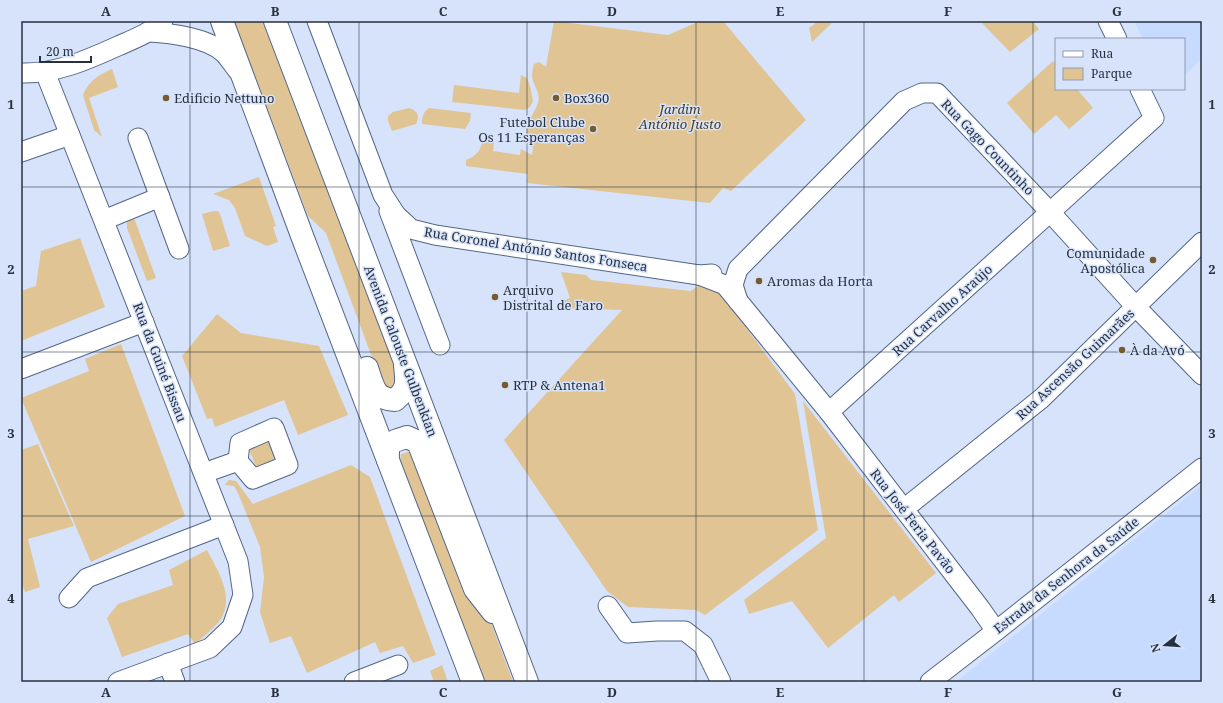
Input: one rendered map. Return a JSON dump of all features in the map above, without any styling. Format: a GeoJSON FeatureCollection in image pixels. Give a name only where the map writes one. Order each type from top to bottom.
{"type":"FeatureCollection","features":[{"type":"Feature","properties":{"kind":"main road"},"geometry":{"type":"LineString","coordinates":[[222,21],[304,241],[473,682]]}},
{"type":"Feature","properties":{"kind":"main road","name":"Avenida Calouste Gulbenkian"},"geometry":{"type":"LineString","coordinates":[[275,21],[527,682]]}},
{"type":"Feature","properties":{"kind":"main road"},"geometry":{"type":"LineString","coordinates":[[304,241],[326,259],[376,392],[386,400],[395,400],[402,394],[407,385],[405,362]]}},
{"type":"Feature","properties":{"kind":"main road"},"geometry":{"type":"LineString","coordinates":[[388,460],[388,448],[392,442],[407,437],[418,442],[475,589],[508,633]]}},
{"type":"Feature","properties":{"kind":"street","name":"Rua Coronel António Santos Fonseca"},"geometry":{"type":"LineString","coordinates":[[318,21],[383,195],[396,215],[411,229],[435,235],[699,274]]}},
{"type":"Feature","properties":{"kind":"street"},"geometry":{"type":"LineString","coordinates":[[1108,21],[1116,38]]}},
{"type":"Feature","properties":{"kind":"street"},"geometry":{"type":"LineString","coordinates":[[21,73],[45,72],[76,64],[156,27],[172,34],[208,44],[224,53],[244,78]]}},
{"type":"Feature","properties":{"kind":"street","name":"Rua da Guiné Bissau"},"geometry":{"type":"LineString","coordinates":[[45,72],[238,561],[243,595],[232,627],[210,648],[168,664]]}},
{"type":"Feature","properties":{"kind":"street","name":"Rua Carvalho Araújo"},"geometry":{"type":"LineString","coordinates":[[829,412],[1154,118],[1140,90]]}},
{"type":"Feature","properties":{"kind":"street","name":"Rua Gago Countinho"},"geometry":{"type":"LineString","coordinates":[[738,269],[904,101],[922,92],[937,93],[1050,212],[1136,307],[1202,374]]}},
{"type":"Feature","properties":{"kind":"street"},"geometry":{"type":"LineString","coordinates":[[21,152],[70,135]]}},
{"type":"Feature","properties":{"kind":"street"},"geometry":{"type":"LineString","coordinates":[[138,138],[179,249]]}},
{"type":"Feature","properties":{"kind":"street"},"geometry":{"type":"LineString","coordinates":[[383,195],[440,346]]}},
{"type":"Feature","properties":{"kind":"street"},"geometry":{"type":"LineString","coordinates":[[104,220],[160,198]]}},
{"type":"Feature","properties":{"kind":"street"},"geometry":{"type":"LineString","coordinates":[[409,263],[412,246],[419,236],[435,235]]}},
{"type":"Feature","properties":{"kind":"street","name":"Rua Ascensão Guimarães"},"geometry":{"type":"LineString","coordinates":[[904,509],[1042,398],[1202,242]]}},
{"type":"Feature","properties":{"kind":"street"},"geometry":{"type":"LineString","coordinates":[[699,274],[726,273],[738,269]]}},
{"type":"Feature","properties":{"kind":"street"},"geometry":{"type":"LineString","coordinates":[[738,269],[733,285],[741,305]]}},
{"type":"Feature","properties":{"kind":"street"},"geometry":{"type":"LineString","coordinates":[[699,274],[725,285],[829,412]]}},
{"type":"Feature","properties":{"kind":"street"},"geometry":{"type":"LineString","coordinates":[[21,369],[144,322]]}},
{"type":"Feature","properties":{"kind":"street","name":"Rua José Feria Pavão"},"geometry":{"type":"LineString","coordinates":[[829,412],[996,631]]}},
{"type":"Feature","properties":{"kind":"street"},"geometry":{"type":"LineString","coordinates":[[204,473],[238,462]]}},
{"type":"Feature","properties":{"kind":"street","name":"Estrada da Senhora da Saúde"},"geometry":{"type":"LineString","coordinates":[[930,682],[1202,468]]}},
{"type":"Feature","properties":{"kind":"street"},"geometry":{"type":"LineString","coordinates":[[69,598],[87,578],[224,525]]}},
{"type":"Feature","properties":{"kind":"street"},"geometry":{"type":"LineString","coordinates":[[608,606],[627,633],[685,631],[704,645],[721,682]]}},
{"type":"Feature","properties":{"kind":"street"},"geometry":{"type":"LineString","coordinates":[[118,682],[168,664],[175,682]]}},
{"type":"Feature","properties":{"kind":"street"},"geometry":{"type":"LineString","coordinates":[[354,682],[398,665]]}},
{"type":"Feature","properties":{"kind":"shaded area"},"geometry":{"type":"Polygon","coordinates":[[[1134,21],[1202,21],[1202,58],[1185,75],[1185,38],[1142,38],[1134,21]]]}},
{"type":"Feature","properties":{"kind":"shaded area"},"geometry":{"type":"Polygon","coordinates":[[[1202,485],[1202,682],[956,682],[1202,485]]]}},
{"type":"Feature","properties":{"kind":"green space"},"geometry":{"type":"Polygon","coordinates":[[[234,21],[263,21],[397,372],[398,378],[393,388],[385,387],[380,379],[326,233],[308,216],[234,21]]]}},
{"type":"Feature","properties":{"kind":"green space","name":"Jardim António Justo"},"geometry":{"type":"Polygon","coordinates":[[[554,21],[668,35],[700,21],[723,21],[806,120],[731,191],[723,188],[710,203],[527,183],[528,174],[466,166],[466,160],[473,157],[477,153],[482,141],[494,142],[493,151],[520,155],[521,149],[532,155],[533,148],[530,145],[526,132],[539,99],[532,72],[534,64],[539,62],[546,67],[554,21]]]}},
{"type":"Feature","properties":{"kind":"green space"},"geometry":{"type":"Polygon","coordinates":[[[818,21],[834,21],[812,42],[809,28],[818,21]]]}},
{"type":"Feature","properties":{"kind":"green space"},"geometry":{"type":"Polygon","coordinates":[[[980,21],[1032,21],[1039,29],[1010,52],[980,21]]]}},
{"type":"Feature","properties":{"kind":"green space"},"geometry":{"type":"Polygon","coordinates":[[[1053,61],[1055,64],[1055,90],[1078,90],[1093,108],[1069,129],[1056,115],[1034,134],[1007,103],[1053,61]]]}},
{"type":"Feature","properties":{"kind":"green space"},"geometry":{"type":"Polygon","coordinates":[[[112,69],[118,87],[89,98],[102,137],[94,130],[83,95],[94,79],[112,69]]]}},
{"type":"Feature","properties":{"kind":"green space"},"geometry":{"type":"Polygon","coordinates":[[[521,75],[527,78],[533,101],[530,107],[525,110],[452,102],[454,85],[519,93],[521,75]]]}},
{"type":"Feature","properties":{"kind":"green space"},"geometry":{"type":"Polygon","coordinates":[[[409,108],[416,112],[418,116],[416,124],[392,131],[388,121],[388,116],[393,112],[409,108]]]}},
{"type":"Feature","properties":{"kind":"green space"},"geometry":{"type":"Polygon","coordinates":[[[429,108],[471,113],[470,121],[465,129],[422,124],[423,115],[429,108]]]}},
{"type":"Feature","properties":{"kind":"green space"},"geometry":{"type":"Polygon","coordinates":[[[259,177],[276,226],[273,227],[278,242],[267,246],[245,236],[235,208],[229,200],[213,194],[259,177]]]}},
{"type":"Feature","properties":{"kind":"green space"},"geometry":{"type":"Polygon","coordinates":[[[218,211],[220,214],[230,246],[213,251],[202,214],[218,211]]]}},
{"type":"Feature","properties":{"kind":"green space"},"geometry":{"type":"Polygon","coordinates":[[[133,215],[156,278],[147,281],[127,228],[127,222],[133,215]]]}},
{"type":"Feature","properties":{"kind":"green space"},"geometry":{"type":"Polygon","coordinates":[[[80,238],[105,307],[21,341],[21,291],[36,286],[41,251],[80,238]]]}},
{"type":"Feature","properties":{"kind":"green space"},"geometry":{"type":"Polygon","coordinates":[[[561,272],[586,275],[591,280],[691,291],[702,283],[719,291],[795,394],[818,530],[705,615],[696,610],[628,607],[607,591],[504,440],[622,310],[560,308],[558,303],[570,298],[561,272]]]}},
{"type":"Feature","properties":{"kind":"green space"},"geometry":{"type":"Polygon","coordinates":[[[217,314],[241,333],[319,346],[348,415],[298,435],[284,400],[215,427],[212,418],[207,419],[182,356],[217,314]]]}},
{"type":"Feature","properties":{"kind":"green space"},"geometry":{"type":"Polygon","coordinates":[[[121,344],[185,516],[91,562],[21,398],[89,371],[85,359],[121,344]]]}},
{"type":"Feature","properties":{"kind":"green space"},"geometry":{"type":"Polygon","coordinates":[[[803,401],[936,573],[899,602],[894,595],[828,648],[792,601],[749,614],[744,600],[826,538],[803,401]]]}},
{"type":"Feature","properties":{"kind":"green space"},"geometry":{"type":"Polygon","coordinates":[[[270,439],[279,461],[257,469],[248,447],[270,439]]]}},
{"type":"Feature","properties":{"kind":"green space"},"geometry":{"type":"Polygon","coordinates":[[[38,444],[74,526],[28,539],[40,587],[25,592],[21,581],[21,450],[38,444]]]}},
{"type":"Feature","properties":{"kind":"green space"},"geometry":{"type":"Polygon","coordinates":[[[414,452],[473,603],[491,623],[513,682],[484,682],[400,462],[401,454],[414,452]]]}},
{"type":"Feature","properties":{"kind":"green space"},"geometry":{"type":"Polygon","coordinates":[[[351,465],[370,477],[436,655],[413,663],[403,646],[380,653],[375,642],[307,673],[291,636],[270,643],[260,612],[264,577],[260,547],[238,493],[234,486],[225,485],[229,480],[236,481],[253,504],[351,465]]]}},
{"type":"Feature","properties":{"kind":"green space"},"geometry":{"type":"Polygon","coordinates":[[[207,550],[223,582],[225,591],[225,609],[217,624],[195,644],[188,634],[122,657],[107,618],[118,604],[173,585],[169,570],[207,550]]]}},
{"type":"Feature","properties":{"kind":"green space"},"geometry":{"type":"Polygon","coordinates":[[[442,665],[448,682],[434,682],[430,671],[442,665]]]}},
{"type":"Feature","properties":{"kind":"place","name":"Edificio Nettuno"},"geometry":{"type":"Point","coordinates":[166,98]}},
{"type":"Feature","properties":{"kind":"place","name":"Box360"},"geometry":{"type":"Point","coordinates":[556,98]}},
{"type":"Feature","properties":{"kind":"place","name":"Futebol Clube Os 11 Esperanças"},"geometry":{"type":"Point","coordinates":[593,129]}},
{"type":"Feature","properties":{"kind":"place","name":"Comunidade Apostólica"},"geometry":{"type":"Point","coordinates":[1153,260]}},
{"type":"Feature","properties":{"kind":"place","name":"Aromas da Horta"},"geometry":{"type":"Point","coordinates":[759,281]}},
{"type":"Feature","properties":{"kind":"place","name":"Arquivo Distrital de Faro"},"geometry":{"type":"Point","coordinates":[495,297]}},
{"type":"Feature","properties":{"kind":"place","name":"À da Avó"},"geometry":{"type":"Point","coordinates":[1122,350]}},
{"type":"Feature","properties":{"kind":"place","name":"RTP & Antena1"},"geometry":{"type":"Point","coordinates":[505,385]}}]}
